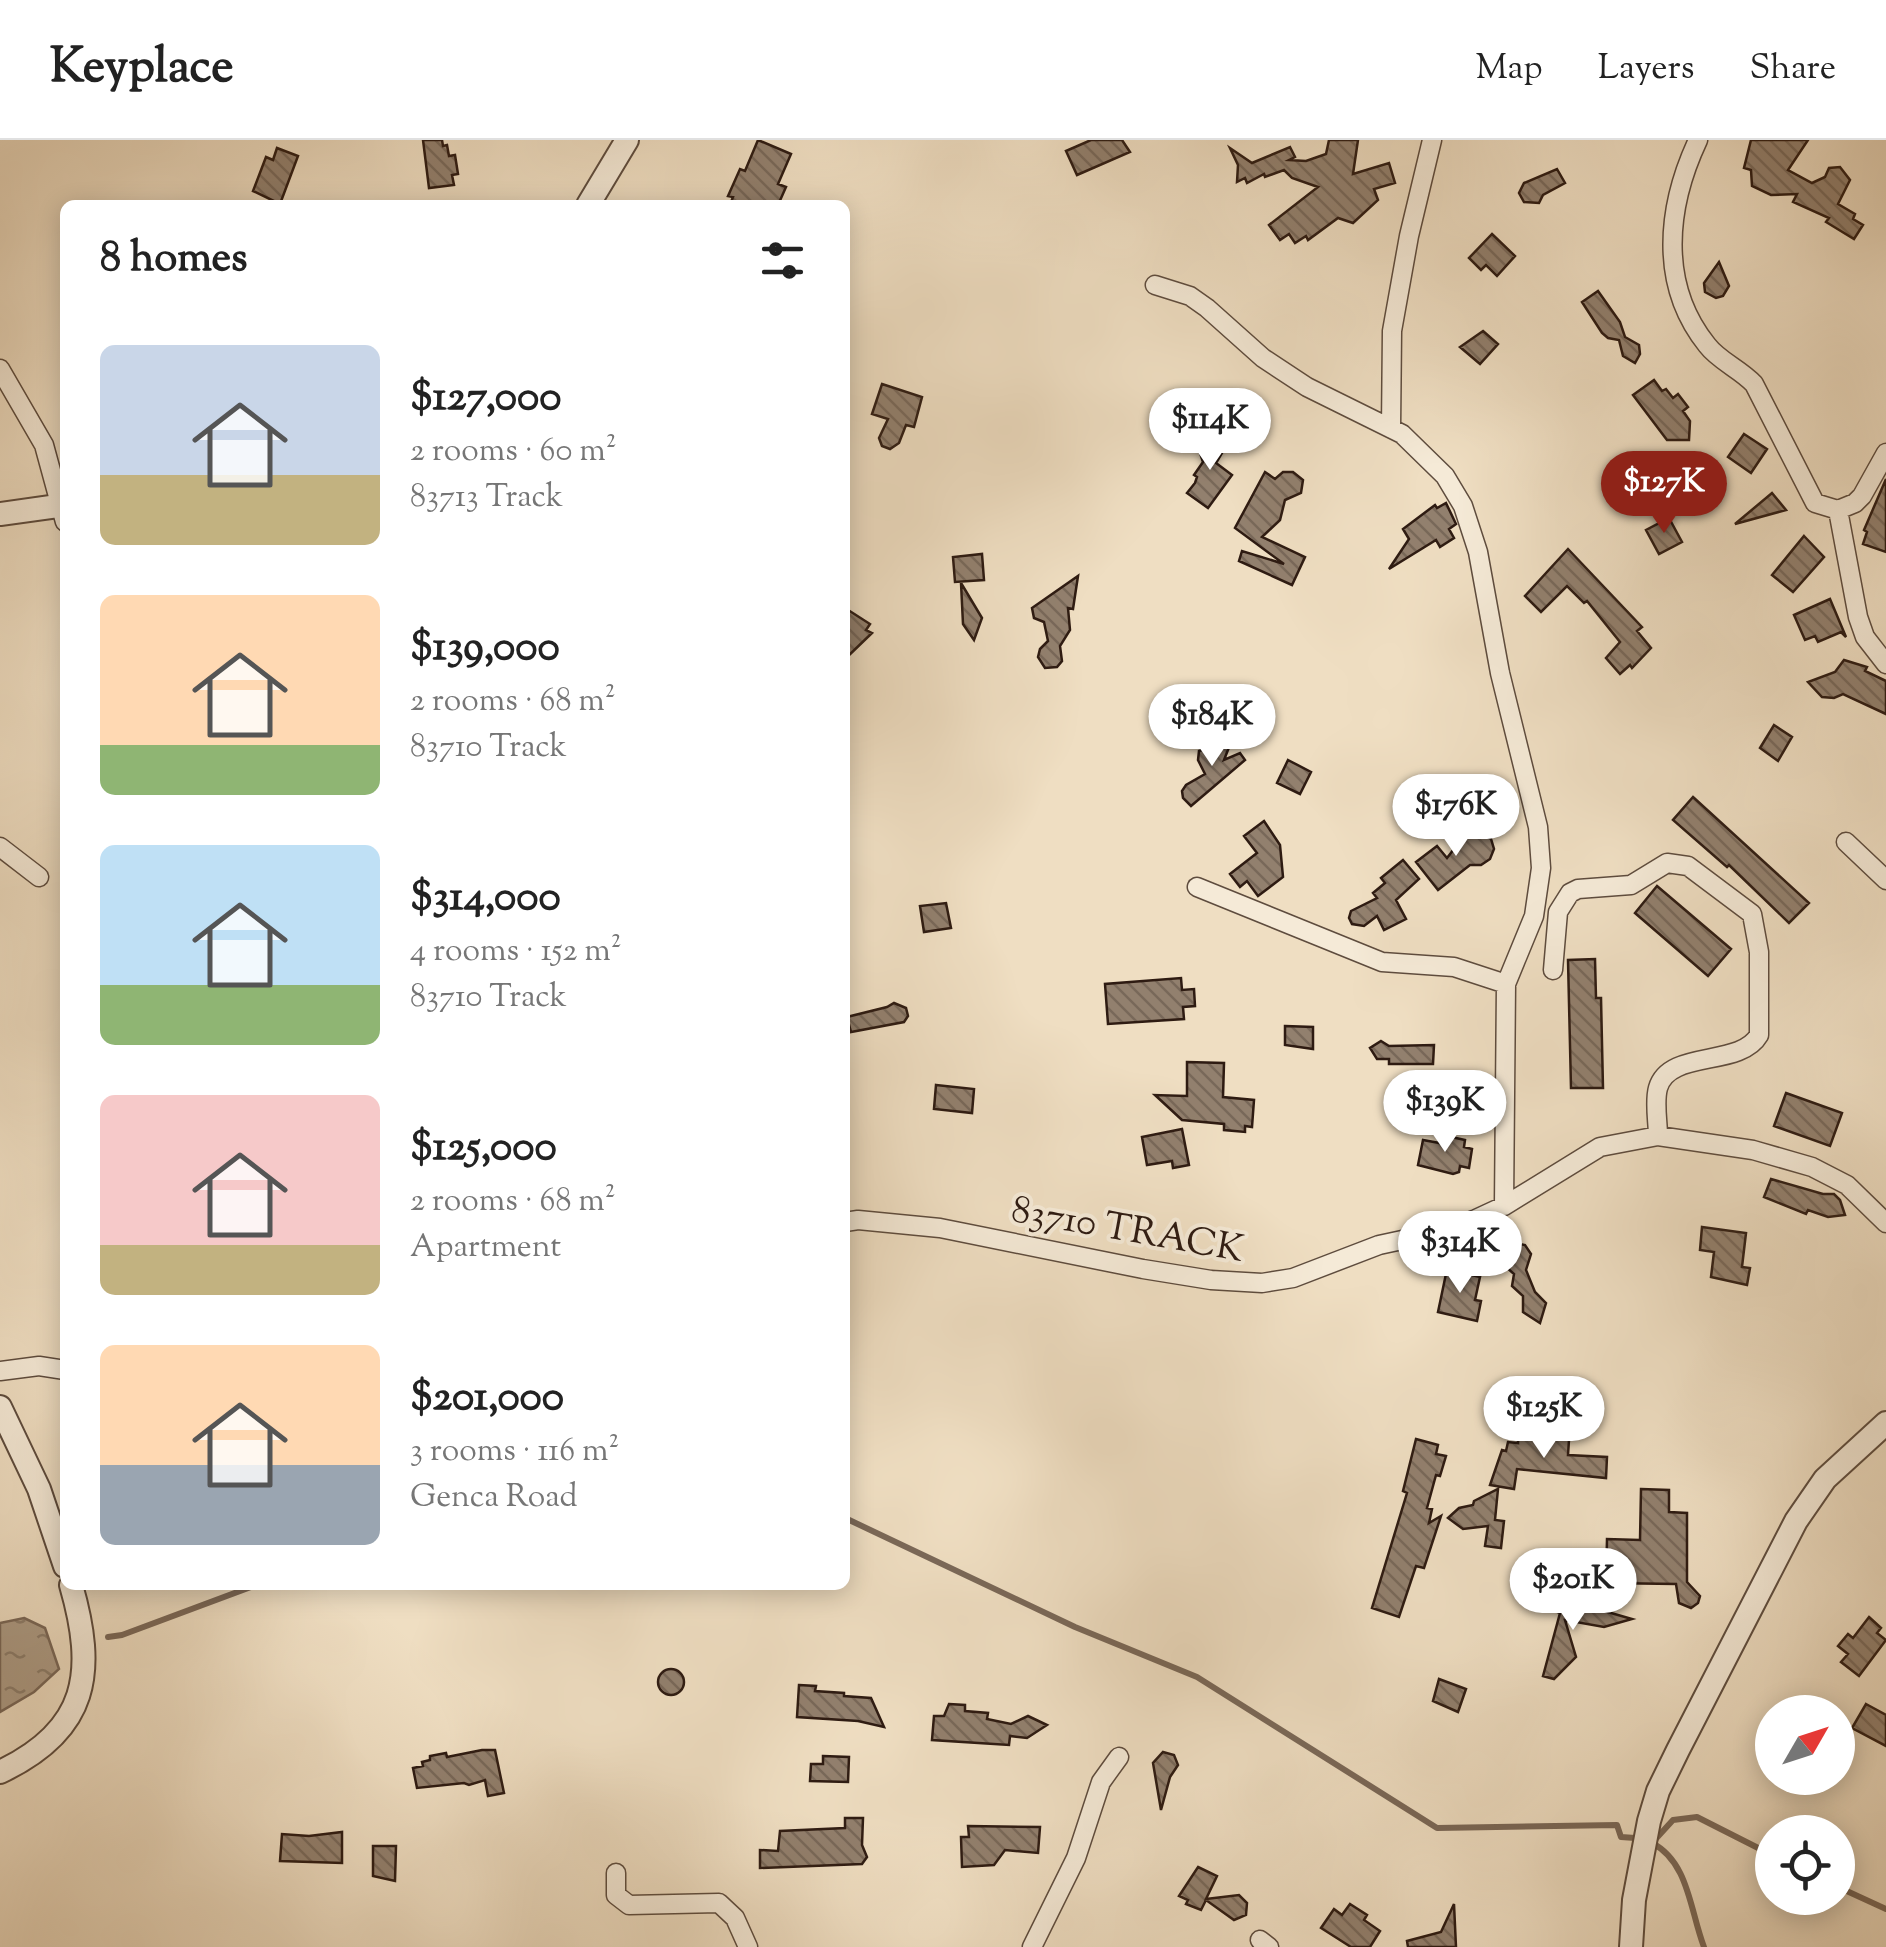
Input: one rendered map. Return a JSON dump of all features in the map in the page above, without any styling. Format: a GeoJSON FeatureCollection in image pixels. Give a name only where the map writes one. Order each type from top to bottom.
{"type":"FeatureCollection","features":[{"type":"Feature","properties":{"kind":"street"},"geometry":{"type":"LineString","coordinates":[[591,200],[627,140]]}},
{"type":"Feature","properties":{"kind":"street"},"geometry":{"type":"LineString","coordinates":[[1391,428],[1392,331],[1408,236],[1432,140]]}},
{"type":"Feature","properties":{"kind":"street"},"geometry":{"type":"LineString","coordinates":[[1698,140],[1682,174],[1672,217],[1680,294],[1695,328],[1709,349],[1743,372],[1767,404],[1814,503],[1838,510],[1846,508],[1862,496],[1886,453]]}},
{"type":"Feature","properties":{"kind":"street"},"geometry":{"type":"LineString","coordinates":[[1155,285],[1190,296],[1278,368],[1307,387],[1391,428],[1421,449],[1445,476],[1463,506],[1478,552],[1500,674],[1538,827],[1541,868],[1534,916],[1506,984],[1504,1206]]}},
{"type":"Feature","properties":{"kind":"street"},"geometry":{"type":"LineString","coordinates":[[0,369],[44,445],[60,501]]}},
{"type":"Feature","properties":{"kind":"street"},"geometry":{"type":"LineString","coordinates":[[1838,510],[1858,617],[1865,638],[1886,664]]}},
{"type":"Feature","properties":{"kind":"street"},"geometry":{"type":"LineString","coordinates":[[0,514],[60,511]]}},
{"type":"Feature","properties":{"kind":"street"},"geometry":{"type":"LineString","coordinates":[[1846,842],[1886,880]]}},
{"type":"Feature","properties":{"kind":"street"},"geometry":{"type":"LineString","coordinates":[[0,847],[40,877]]}},
{"type":"Feature","properties":{"kind":"street"},"geometry":{"type":"LineString","coordinates":[[1553,970],[1558,912],[1570,893],[1631,885],[1666,863],[1688,866],[1752,914],[1759,952],[1760,1035],[1742,1052],[1679,1066],[1662,1081],[1658,1088],[1658,1136]]}},
{"type":"Feature","properties":{"kind":"street"},"geometry":{"type":"LineString","coordinates":[[1197,886],[1382,962],[1454,967],[1506,984]]}},
{"type":"Feature","properties":{"kind":"street","name":"83710 TRACK"},"geometry":{"type":"LineString","coordinates":[[850,1222],[940,1228],[1210,1280],[1262,1283],[1293,1278],[1379,1245],[1444,1231],[1504,1206],[1600,1147],[1658,1136],[1753,1150],[1812,1167],[1848,1185],[1886,1223]]}},
{"type":"Feature","properties":{"kind":"street"},"geometry":{"type":"LineString","coordinates":[[0,1371],[39,1366],[60,1369]]}},
{"type":"Feature","properties":{"kind":"street"},"geometry":{"type":"LineString","coordinates":[[0,1407],[39,1489],[60,1551]]}},
{"type":"Feature","properties":{"kind":"street"},"geometry":{"type":"LineString","coordinates":[[1632,1947],[1634,1900],[1658,1791],[1796,1520],[1824,1479],[1886,1424]]}},
{"type":"Feature","properties":{"kind":"street"},"geometry":{"type":"LineString","coordinates":[[0,1772],[48,1743],[80,1693],[86,1665],[84,1634],[72,1590]]}},
{"type":"Feature","properties":{"kind":"street"},"geometry":{"type":"LineString","coordinates":[[1032,1947],[1076,1858],[1100,1782],[1119,1756]]}},
{"type":"Feature","properties":{"kind":"street"},"geometry":{"type":"LineString","coordinates":[[616,1873],[616,1895],[629,1906],[718,1903],[735,1918],[748,1947]]}},
{"type":"Feature","properties":{"kind":"water"},"geometry":{"type":"Polygon","coordinates":[[[24,1618],[45,1628],[59,1669],[34,1692],[0,1712],[0,1623],[24,1618]]]}},
{"type":"Feature","properties":{"kind":"building"},"geometry":{"type":"Polygon","coordinates":[[[423,140],[442,140],[449,156],[455,155],[458,174],[452,175],[454,185],[429,188],[423,140]]]}},
{"type":"Feature","properties":{"kind":"building"},"geometry":{"type":"Polygon","coordinates":[[[758,140],[791,154],[778,184],[786,187],[780,200],[732,200],[728,196],[740,169],[745,171],[758,140]]]}},
{"type":"Feature","properties":{"kind":"building"},"geometry":{"type":"Polygon","coordinates":[[[1091,140],[1122,140],[1130,152],[1077,175],[1066,151],[1091,140]]]}},
{"type":"Feature","properties":{"kind":"building"},"geometry":{"type":"Polygon","coordinates":[[[1329,140],[1358,140],[1353,174],[1389,163],[1395,183],[1374,189],[1378,200],[1353,223],[1338,218],[1308,240],[1306,236],[1295,243],[1289,234],[1280,240],[1269,225],[1318,187],[1292,178],[1284,170],[1247,183],[1245,178],[1237,182],[1238,165],[1230,148],[1252,163],[1290,147],[1295,157],[1289,160],[1306,161],[1326,154],[1329,140]]]}},
{"type":"Feature","properties":{"kind":"building"},"geometry":{"type":"Polygon","coordinates":[[[1751,140],[1808,140],[1788,170],[1812,183],[1825,177],[1829,168],[1840,167],[1850,180],[1838,204],[1855,214],[1853,219],[1863,225],[1854,239],[1826,222],[1829,218],[1793,202],[1797,194],[1771,195],[1752,186],[1751,170],[1744,168],[1751,140]]]}},
{"type":"Feature","properties":{"kind":"building"},"geometry":{"type":"Polygon","coordinates":[[[277,148],[298,156],[282,200],[253,191],[266,157],[273,160],[277,148]]]}},
{"type":"Feature","properties":{"kind":"building"},"geometry":{"type":"Polygon","coordinates":[[[1557,169],[1565,183],[1543,195],[1539,203],[1524,202],[1519,193],[1524,183],[1557,169]]]}},
{"type":"Feature","properties":{"kind":"building"},"geometry":{"type":"Polygon","coordinates":[[[1492,234],[1515,256],[1497,276],[1486,265],[1481,270],[1469,258],[1492,234]]]}},
{"type":"Feature","properties":{"kind":"building"},"geometry":{"type":"Polygon","coordinates":[[[1719,262],[1729,286],[1723,296],[1716,298],[1705,292],[1704,283],[1719,262]]]}},
{"type":"Feature","properties":{"kind":"building"},"geometry":{"type":"Polygon","coordinates":[[[1598,291],[1620,322],[1625,337],[1639,345],[1635,363],[1623,356],[1619,340],[1602,333],[1582,302],[1598,291]]]}},
{"type":"Feature","properties":{"kind":"building"},"geometry":{"type":"Polygon","coordinates":[[[1483,331],[1498,344],[1480,364],[1460,347],[1483,331]]]}},
{"type":"Feature","properties":{"kind":"building"},"geometry":{"type":"Polygon","coordinates":[[[1654,380],[1673,398],[1678,394],[1688,407],[1683,411],[1690,421],[1689,440],[1667,440],[1633,395],[1654,380]]]}},
{"type":"Feature","properties":{"kind":"building"},"geometry":{"type":"Polygon","coordinates":[[[882,384],[922,397],[914,427],[906,425],[899,443],[890,449],[882,446],[879,438],[888,419],[872,414],[882,384]]]}},
{"type":"Feature","properties":{"kind":"building"},"geometry":{"type":"Polygon","coordinates":[[[1744,434],[1767,449],[1751,473],[1728,457],[1744,434]]]}},
{"type":"Feature","properties":{"kind":"building"},"geometry":{"type":"Polygon","coordinates":[[[1221,437],[1222,453],[1216,463],[1232,475],[1208,508],[1187,493],[1203,462],[1201,442],[1221,437]]]}},
{"type":"Feature","properties":{"kind":"building"},"geometry":{"type":"Polygon","coordinates":[[[1265,472],[1275,479],[1283,472],[1293,472],[1303,480],[1301,493],[1285,500],[1280,520],[1262,537],[1305,557],[1292,585],[1239,561],[1242,551],[1284,564],[1235,528],[1265,472]]]}},
{"type":"Feature","properties":{"kind":"building"},"geometry":{"type":"Polygon","coordinates":[[[1886,479],[1886,552],[1863,544],[1867,532],[1864,530],[1886,479]]]}},
{"type":"Feature","properties":{"kind":"building"},"geometry":{"type":"Polygon","coordinates":[[[1772,493],[1786,510],[1735,524],[1772,493]]]}},
{"type":"Feature","properties":{"kind":"building"},"geometry":{"type":"Polygon","coordinates":[[[1446,503],[1456,524],[1449,529],[1454,538],[1440,547],[1436,540],[1389,569],[1409,539],[1403,529],[1435,505],[1437,508],[1446,503]]]}},
{"type":"Feature","properties":{"kind":"building"},"geometry":{"type":"Polygon","coordinates":[[[1669,518],[1682,542],[1659,554],[1646,530],[1669,518]]]}},
{"type":"Feature","properties":{"kind":"building"},"geometry":{"type":"Polygon","coordinates":[[[1804,536],[1824,557],[1793,592],[1772,575],[1804,536]]]}},
{"type":"Feature","properties":{"kind":"building"},"geometry":{"type":"Polygon","coordinates":[[[1568,549],[1642,627],[1637,631],[1651,648],[1632,668],[1630,665],[1620,674],[1606,658],[1620,642],[1587,601],[1584,603],[1567,586],[1541,612],[1525,596],[1568,549]]]}},
{"type":"Feature","properties":{"kind":"building"},"geometry":{"type":"Polygon","coordinates":[[[982,554],[984,580],[955,582],[953,557],[982,554]]]}},
{"type":"Feature","properties":{"kind":"building"},"geometry":{"type":"Polygon","coordinates":[[[1078,576],[1073,609],[1068,608],[1070,630],[1060,646],[1062,661],[1057,667],[1045,668],[1038,657],[1048,641],[1044,622],[1034,618],[1032,608],[1078,576]]]}},
{"type":"Feature","properties":{"kind":"building"},"geometry":{"type":"Polygon","coordinates":[[[961,583],[982,618],[974,640],[963,624],[961,583]]]}},
{"type":"Feature","properties":{"kind":"building"},"geometry":{"type":"Polygon","coordinates":[[[1830,599],[1846,637],[1841,632],[1818,642],[1815,636],[1805,640],[1794,615],[1830,599]]]}},
{"type":"Feature","properties":{"kind":"building"},"geometry":{"type":"Polygon","coordinates":[[[850,611],[870,624],[866,630],[872,633],[850,654],[850,611]]]}},
{"type":"Feature","properties":{"kind":"building"},"geometry":{"type":"Polygon","coordinates":[[[1844,660],[1867,667],[1865,671],[1886,681],[1886,714],[1843,694],[1822,697],[1808,682],[1835,672],[1844,660]]]}},
{"type":"Feature","properties":{"kind":"building"},"geometry":{"type":"Polygon","coordinates":[[[1774,725],[1792,737],[1778,761],[1760,748],[1774,725]]]}},
{"type":"Feature","properties":{"kind":"building"},"geometry":{"type":"Polygon","coordinates":[[[1237,727],[1224,760],[1240,753],[1245,760],[1191,806],[1182,791],[1205,774],[1198,760],[1199,751],[1212,747],[1237,727]]]}},
{"type":"Feature","properties":{"kind":"building"},"geometry":{"type":"Polygon","coordinates":[[[1288,760],[1311,772],[1300,794],[1277,783],[1288,760]]]}},
{"type":"Feature","properties":{"kind":"building"},"geometry":{"type":"Polygon","coordinates":[[[1693,797],[1809,903],[1789,923],[1729,865],[1673,820],[1693,797]]]}},
{"type":"Feature","properties":{"kind":"building"},"geometry":{"type":"Polygon","coordinates":[[[1264,821],[1280,845],[1283,877],[1258,896],[1247,881],[1240,887],[1230,874],[1257,853],[1244,836],[1264,821]]]}},
{"type":"Feature","properties":{"kind":"building"},"geometry":{"type":"Polygon","coordinates":[[[1475,831],[1491,839],[1494,849],[1490,859],[1481,865],[1470,865],[1438,890],[1416,862],[1437,846],[1447,858],[1464,836],[1475,831]]]}},
{"type":"Feature","properties":{"kind":"building"},"geometry":{"type":"Polygon","coordinates":[[[1403,860],[1419,879],[1396,900],[1406,919],[1384,930],[1377,916],[1364,926],[1352,924],[1351,911],[1377,898],[1373,893],[1385,883],[1381,878],[1403,860]]]}},
{"type":"Feature","properties":{"kind":"building"},"geometry":{"type":"Polygon","coordinates":[[[1657,886],[1731,949],[1708,976],[1635,913],[1657,886]]]}},
{"type":"Feature","properties":{"kind":"building"},"geometry":{"type":"Polygon","coordinates":[[[946,903],[951,928],[924,932],[920,906],[946,903]]]}},
{"type":"Feature","properties":{"kind":"building"},"geometry":{"type":"Polygon","coordinates":[[[1595,959],[1596,998],[1601,998],[1603,1088],[1571,1088],[1568,960],[1595,959]]]}},
{"type":"Feature","properties":{"kind":"building"},"geometry":{"type":"Polygon","coordinates":[[[1181,978],[1182,990],[1194,989],[1195,1006],[1183,1007],[1184,1019],[1108,1024],[1105,984],[1181,978]]]}},
{"type":"Feature","properties":{"kind":"building"},"geometry":{"type":"Polygon","coordinates":[[[894,1003],[906,1008],[908,1016],[904,1022],[851,1032],[850,1016],[894,1003]]]}},
{"type":"Feature","properties":{"kind":"building"},"geometry":{"type":"Polygon","coordinates":[[[1285,1026],[1313,1027],[1313,1049],[1285,1045],[1285,1026]]]}},
{"type":"Feature","properties":{"kind":"building"},"geometry":{"type":"Polygon","coordinates":[[[1381,1041],[1389,1046],[1434,1045],[1433,1064],[1389,1064],[1389,1059],[1377,1059],[1370,1048],[1381,1041]]]}},
{"type":"Feature","properties":{"kind":"building"},"geometry":{"type":"Polygon","coordinates":[[[1187,1062],[1224,1063],[1223,1097],[1254,1100],[1252,1127],[1245,1126],[1245,1132],[1224,1130],[1224,1124],[1182,1120],[1155,1095],[1187,1096],[1187,1062]]]}},
{"type":"Feature","properties":{"kind":"building"},"geometry":{"type":"Polygon","coordinates":[[[936,1085],[974,1089],[972,1113],[934,1109],[936,1085]]]}},
{"type":"Feature","properties":{"kind":"building"},"geometry":{"type":"Polygon","coordinates":[[[1786,1093],[1842,1113],[1830,1146],[1774,1126],[1786,1093]]]}},
{"type":"Feature","properties":{"kind":"building"},"geometry":{"type":"Polygon","coordinates":[[[1182,1129],[1189,1165],[1173,1168],[1172,1161],[1147,1165],[1142,1137],[1182,1129]]]}},
{"type":"Feature","properties":{"kind":"building"},"geometry":{"type":"Polygon","coordinates":[[[1447,1136],[1465,1140],[1464,1147],[1472,1149],[1469,1168],[1460,1166],[1459,1172],[1453,1174],[1418,1165],[1423,1140],[1445,1144],[1447,1136]]]}},
{"type":"Feature","properties":{"kind":"building"},"geometry":{"type":"Polygon","coordinates":[[[1771,1179],[1834,1194],[1845,1215],[1828,1217],[1808,1210],[1806,1214],[1764,1197],[1771,1179]]]}},
{"type":"Feature","properties":{"kind":"building"},"geometry":{"type":"Polygon","coordinates":[[[1702,1227],[1746,1233],[1742,1267],[1750,1268],[1747,1285],[1711,1277],[1714,1252],[1700,1250],[1702,1227]]]}},
{"type":"Feature","properties":{"kind":"building"},"geometry":{"type":"Polygon","coordinates":[[[1515,1243],[1525,1245],[1531,1254],[1526,1270],[1535,1292],[1546,1303],[1540,1323],[1523,1312],[1523,1296],[1512,1286],[1514,1274],[1499,1253],[1515,1243]]]}},
{"type":"Feature","properties":{"kind":"building"},"geometry":{"type":"Polygon","coordinates":[[[1447,1269],[1480,1277],[1475,1300],[1481,1301],[1477,1321],[1438,1312],[1447,1269]]]}},
{"type":"Feature","properties":{"kind":"building"},"geometry":{"type":"Polygon","coordinates":[[[1518,1435],[1569,1440],[1568,1455],[1607,1457],[1606,1478],[1517,1469],[1514,1489],[1490,1485],[1502,1450],[1506,1451],[1508,1442],[1518,1443],[1518,1435]]]}},
{"type":"Feature","properties":{"kind":"building"},"geometry":{"type":"Polygon","coordinates":[[[1416,1439],[1438,1445],[1436,1454],[1446,1456],[1427,1508],[1432,1509],[1429,1523],[1441,1516],[1424,1568],[1416,1566],[1399,1617],[1372,1608],[1407,1493],[1403,1491],[1416,1439]]]}},
{"type":"Feature","properties":{"kind":"building"},"geometry":{"type":"Polygon","coordinates":[[[1498,1489],[1495,1520],[1504,1521],[1501,1548],[1485,1546],[1488,1526],[1463,1529],[1448,1518],[1459,1508],[1473,1505],[1498,1489]]]}},
{"type":"Feature","properties":{"kind":"building"},"geometry":{"type":"Polygon","coordinates":[[[1641,1489],[1669,1490],[1669,1512],[1687,1513],[1687,1582],[1700,1596],[1691,1608],[1679,1603],[1676,1584],[1606,1583],[1607,1539],[1640,1540],[1641,1489]]]}},
{"type":"Feature","properties":{"kind":"building"},"geometry":{"type":"Polygon","coordinates":[[[1559,1598],[1632,1619],[1604,1627],[1565,1620],[1576,1657],[1554,1679],[1543,1676],[1560,1613],[1555,1611],[1559,1598]]]}},
{"type":"Feature","properties":{"kind":"building"},"geometry":{"type":"Polygon","coordinates":[[[1869,1617],[1881,1628],[1877,1633],[1886,1640],[1859,1676],[1841,1662],[1848,1654],[1838,1646],[1848,1634],[1853,1638],[1869,1617]]]}},
{"type":"Feature","properties":{"kind":"building"},"geometry":{"type":"Polygon","coordinates":[[[671,1669],[680,1673],[684,1682],[680,1691],[671,1695],[662,1691],[658,1682],[662,1673],[671,1669]]]}},
{"type":"Feature","properties":{"kind":"building"},"geometry":{"type":"Polygon","coordinates":[[[1439,1679],[1466,1689],[1458,1712],[1433,1701],[1439,1679]]]}},
{"type":"Feature","properties":{"kind":"building"},"geometry":{"type":"Polygon","coordinates":[[[799,1685],[816,1686],[815,1691],[871,1698],[884,1727],[797,1717],[799,1685]]]}},
{"type":"Feature","properties":{"kind":"building"},"geometry":{"type":"Polygon","coordinates":[[[949,1704],[965,1705],[965,1711],[988,1713],[987,1719],[1011,1724],[1028,1716],[1047,1725],[1027,1738],[1010,1736],[1009,1745],[932,1740],[934,1716],[944,1716],[949,1704]]]}},
{"type":"Feature","properties":{"kind":"building"},"geometry":{"type":"Polygon","coordinates":[[[1866,1704],[1886,1715],[1886,1746],[1855,1730],[1866,1704]]]}},
{"type":"Feature","properties":{"kind":"building"},"geometry":{"type":"Polygon","coordinates":[[[495,1750],[504,1793],[488,1796],[485,1780],[469,1785],[417,1788],[413,1768],[423,1766],[422,1762],[430,1760],[430,1756],[495,1750]]]}},
{"type":"Feature","properties":{"kind":"building"},"geometry":{"type":"Polygon","coordinates":[[[1163,1752],[1174,1755],[1178,1765],[1170,1777],[1161,1810],[1153,1763],[1163,1752]]]}},
{"type":"Feature","properties":{"kind":"building"},"geometry":{"type":"Polygon","coordinates":[[[823,1756],[849,1757],[848,1782],[810,1781],[811,1764],[823,1764],[823,1756]]]}},
{"type":"Feature","properties":{"kind":"building"},"geometry":{"type":"Polygon","coordinates":[[[845,1818],[863,1818],[862,1845],[867,1857],[862,1864],[760,1868],[760,1850],[778,1851],[780,1831],[845,1828],[845,1818]]]}},
{"type":"Feature","properties":{"kind":"building"},"geometry":{"type":"Polygon","coordinates":[[[968,1826],[1040,1827],[1038,1853],[1005,1850],[994,1865],[962,1867],[961,1837],[969,1837],[968,1826]]]}},
{"type":"Feature","properties":{"kind":"building"},"geometry":{"type":"Polygon","coordinates":[[[342,1832],[342,1863],[280,1861],[282,1834],[342,1832]]]}},
{"type":"Feature","properties":{"kind":"building"},"geometry":{"type":"Polygon","coordinates":[[[373,1846],[396,1846],[395,1881],[373,1876],[373,1846]]]}},
{"type":"Feature","properties":{"kind":"building"},"geometry":{"type":"Polygon","coordinates":[[[1198,1867],[1217,1876],[1206,1899],[1239,1895],[1247,1903],[1246,1915],[1234,1920],[1206,1900],[1201,1910],[1186,1904],[1188,1900],[1179,1896],[1198,1867]]]}},
{"type":"Feature","properties":{"kind":"building"},"geometry":{"type":"Polygon","coordinates":[[[1350,1904],[1367,1915],[1364,1920],[1380,1931],[1370,1947],[1351,1947],[1321,1928],[1334,1909],[1342,1915],[1350,1904]]]}},
{"type":"Feature","properties":{"kind":"building"},"geometry":{"type":"Polygon","coordinates":[[[1454,1904],[1456,1947],[1408,1947],[1407,1941],[1441,1932],[1454,1904]]]}},
{"type":"Feature","properties":{"kind":"waterway"},"geometry":{"type":"LineString","coordinates":[[850,1520],[1075,1627],[1197,1677],[1437,1828],[1617,1825],[1621,1837],[1635,1838]]}},
{"type":"Feature","properties":{"kind":"waterway"},"geometry":{"type":"LineString","coordinates":[[108,1637],[243,1590]]}},
{"type":"Feature","properties":{"kind":"waterway"},"geometry":{"type":"LineString","coordinates":[[1704,1947],[1681,1875],[1674,1862],[1652,1843],[1673,1820],[1697,1817],[1755,1846]]}},
{"type":"Feature","properties":{"kind":"waterway"},"geometry":{"type":"LineString","coordinates":[[1855,1895],[1886,1909]]}}]}
